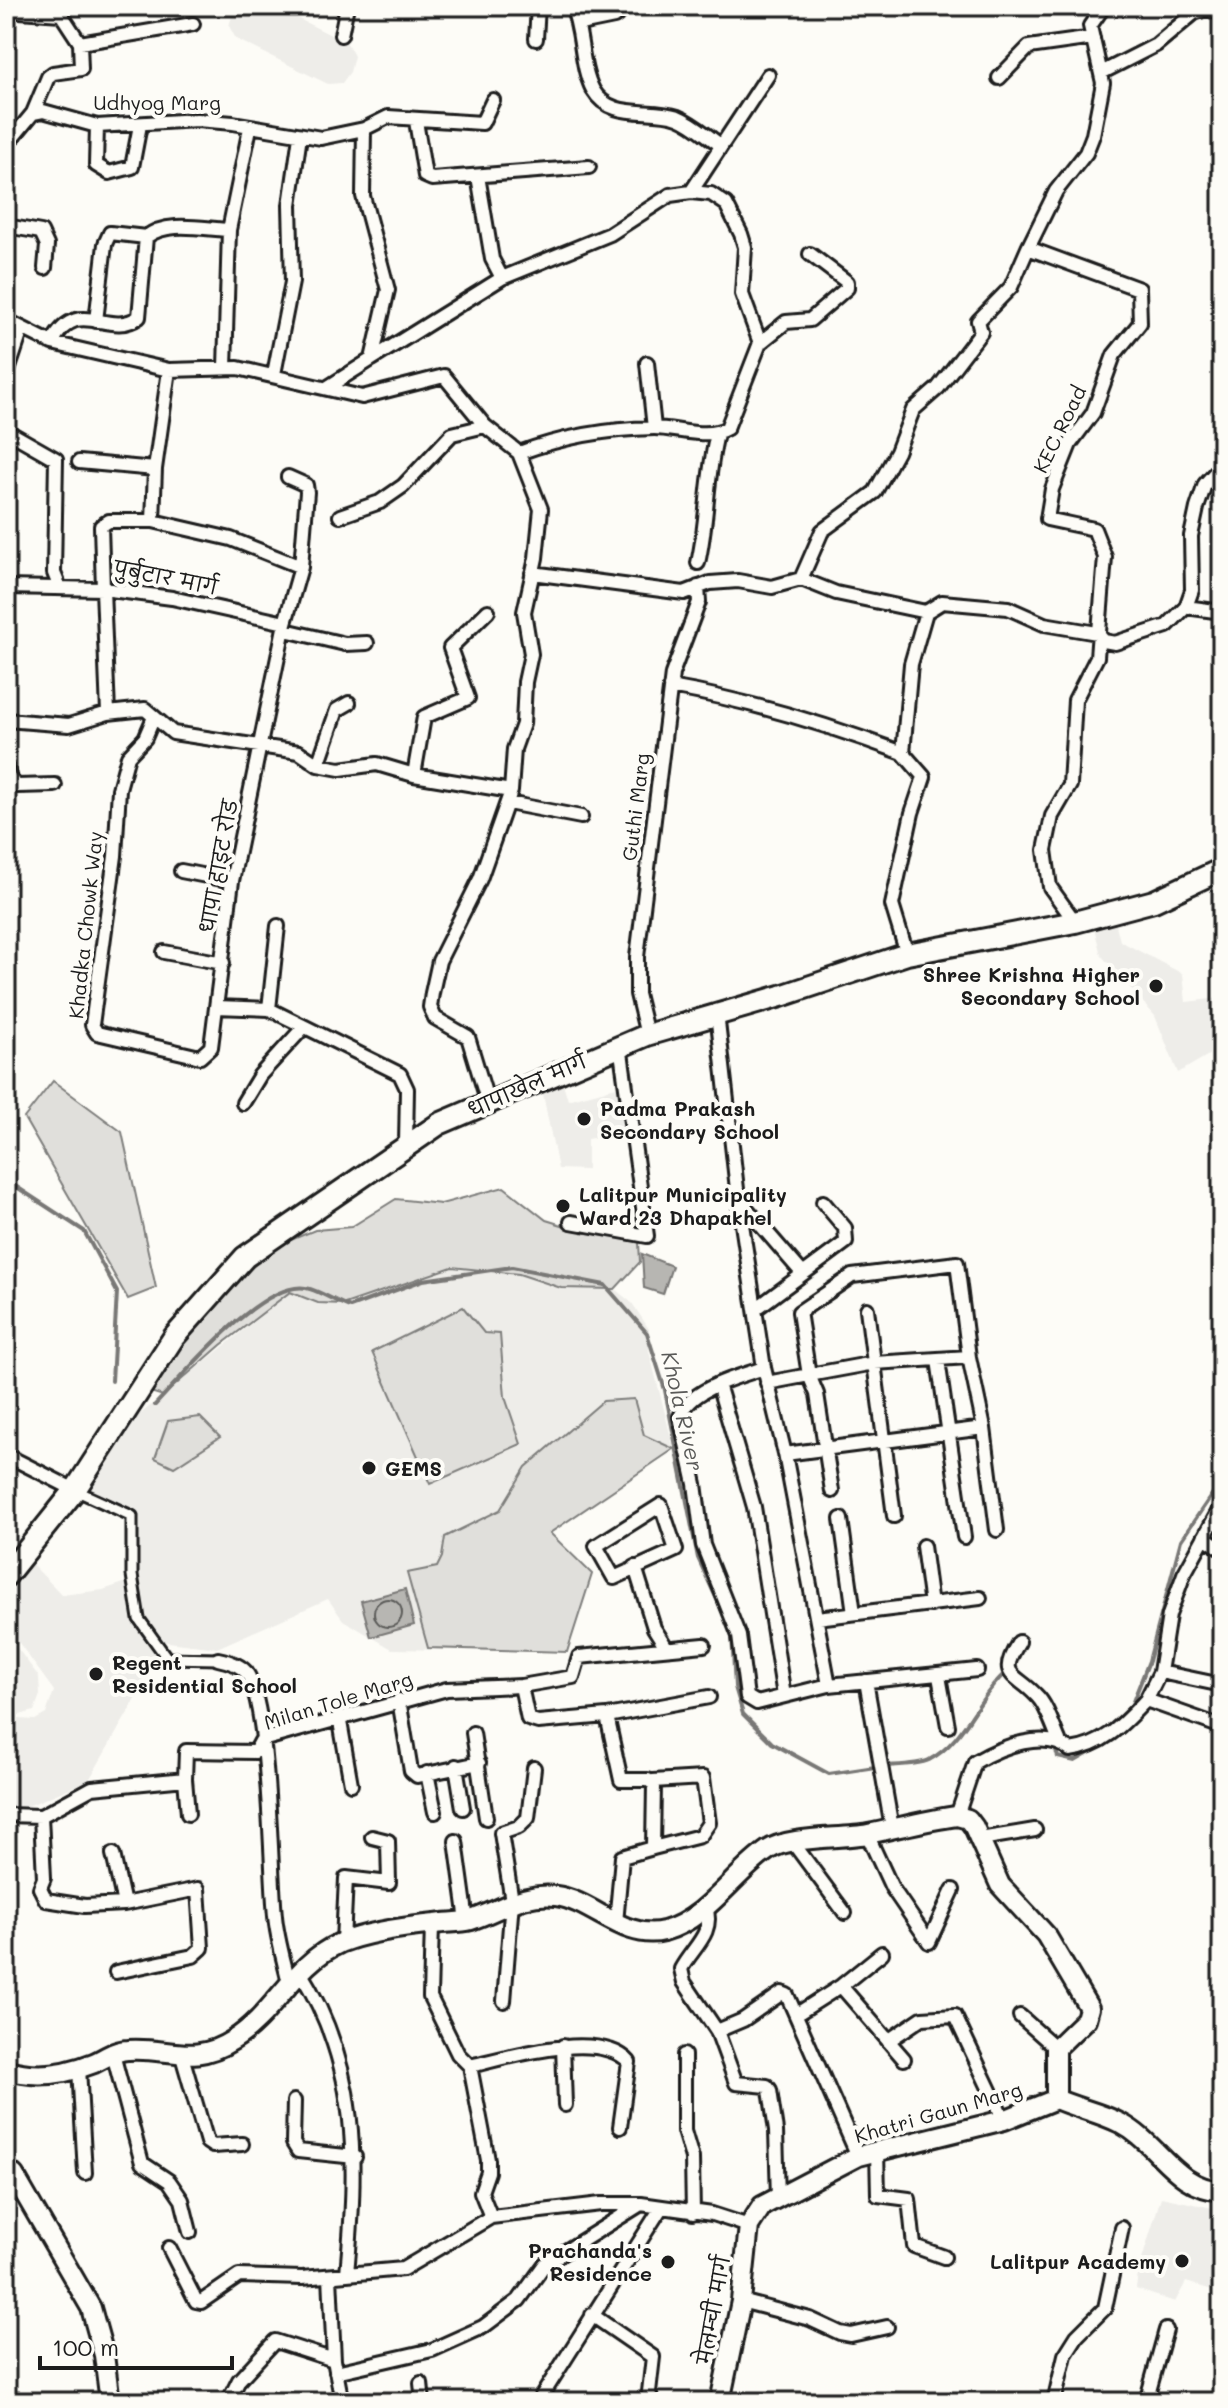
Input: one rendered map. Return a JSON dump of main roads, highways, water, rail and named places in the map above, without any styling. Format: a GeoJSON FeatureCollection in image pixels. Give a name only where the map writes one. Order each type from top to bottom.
{"type":"FeatureCollection","features":[{"type":"Feature","properties":{"kind":"main road","name":"धापाखेल मार्ग"},"geometry":{"type":"LineString","coordinates":[[6,1576],[75,1490],[174,1337],[245,1257],[406,1144],[488,1103],[647,1035],[781,996],[907,954],[1075,922],[1154,901],[1222,869]]}},
{"type":"Feature","properties":{"kind":"main road"},"geometry":{"type":"LineString","coordinates":[[6,2069],[36,2075],[79,2068],[113,2054],[140,2050],[182,2056],[234,2040],[257,2021],[294,1977],[343,1942],[432,1924],[467,1921],[512,1901],[541,1894],[562,1897],[616,1923],[648,1933],[666,1930],[706,1908],[770,1848],[791,1840],[825,1840],[867,1834],[957,1816],[968,1819],[1000,1885],[1046,1935],[1089,2008],[1086,2019],[1056,2048],[1056,2099],[1120,2123],[1170,2170],[1207,2191],[1222,2191]]}},
{"type":"Feature","properties":{"kind":"main road","name":"Khatri Gaun Marg"},"geometry":{"type":"LineString","coordinates":[[749,2226],[762,2206],[858,2156],[1004,2120],[1056,2099]]}},
{"type":"Feature","properties":{"kind":"main road"},"geometry":{"type":"LineString","coordinates":[[6,2168],[14,2175],[87,2298],[97,2326],[110,2402]]}},
{"type":"Feature","properties":{"kind":"main road","name":"मेलम्ची मार्ग"},"geometry":{"type":"LineString","coordinates":[[720,2402],[741,2301],[749,2226]]}},
{"type":"Feature","properties":{"kind":"water"},"geometry":{"type":"Polygon","coordinates":[[[642,1254],[672,1266],[663,1294],[644,1288],[642,1254]]]}},
{"type":"Feature","properties":{"kind":"water"},"geometry":{"type":"Polygon","coordinates":[[[405,1589],[414,1625],[371,1637],[361,1601],[405,1589]]]}},
{"type":"Feature","properties":{"kind":"waterway","name":"Khola River"},"geometry":{"type":"LineString","coordinates":[[6,1180],[84,1231],[117,1292],[112,1381]]}},
{"type":"Feature","properties":{"kind":"waterway","name":"Khola River"},"geometry":{"type":"LineString","coordinates":[[155,1405],[226,1330],[249,1311],[292,1288],[310,1289],[350,1307],[423,1280],[512,1267],[605,1285],[647,1333],[665,1390],[698,1558],[729,1626]]}},
{"type":"Feature","properties":{"kind":"waterway","name":"Khola River"},"geometry":{"type":"LineString","coordinates":[[1130,1709],[1149,1661],[1181,1540],[1222,1480]]}},
{"type":"Feature","properties":{"kind":"waterway","name":"Khola River"},"geometry":{"type":"LineString","coordinates":[[732,1634],[735,1687],[743,1714],[772,1743],[829,1774],[875,1767]]}},
{"type":"Feature","properties":{"kind":"waterway","name":"Khola River"},"geometry":{"type":"LineString","coordinates":[[885,1766],[929,1760],[952,1743],[1003,1675],[1013,1683]]}},
{"type":"Feature","properties":{"kind":"waterway","name":"Khola River"},"geometry":{"type":"LineString","coordinates":[[1035,1701],[1048,1732]]}},
{"type":"Feature","properties":{"kind":"waterway","name":"Khola River"},"geometry":{"type":"LineString","coordinates":[[1054,1745],[1058,1757],[1075,1761],[1103,1745]]}},
{"type":"Feature","properties":{"kind":"place","name":"Shree Krishna Higher Secondary School"},"geometry":{"type":"Point","coordinates":[1156,986]}},
{"type":"Feature","properties":{"kind":"place","name":"Padma Prakash Secondary School"},"geometry":{"type":"Point","coordinates":[584,1119]}},
{"type":"Feature","properties":{"kind":"place","name":"Lalitpur Municipality Ward 23 Dhapakhel"},"geometry":{"type":"Point","coordinates":[563,1206]}},
{"type":"Feature","properties":{"kind":"place","name":"GEMS"},"geometry":{"type":"Point","coordinates":[369,1468]}},
{"type":"Feature","properties":{"kind":"place","name":"Regent Residential School"},"geometry":{"type":"Point","coordinates":[96,1674]}},
{"type":"Feature","properties":{"kind":"place","name":"Lalitpur Academy"},"geometry":{"type":"Point","coordinates":[1182,2261]}},
{"type":"Feature","properties":{"kind":"place","name":"Prachanda's Residence"},"geometry":{"type":"Point","coordinates":[668,2262]}}]}
